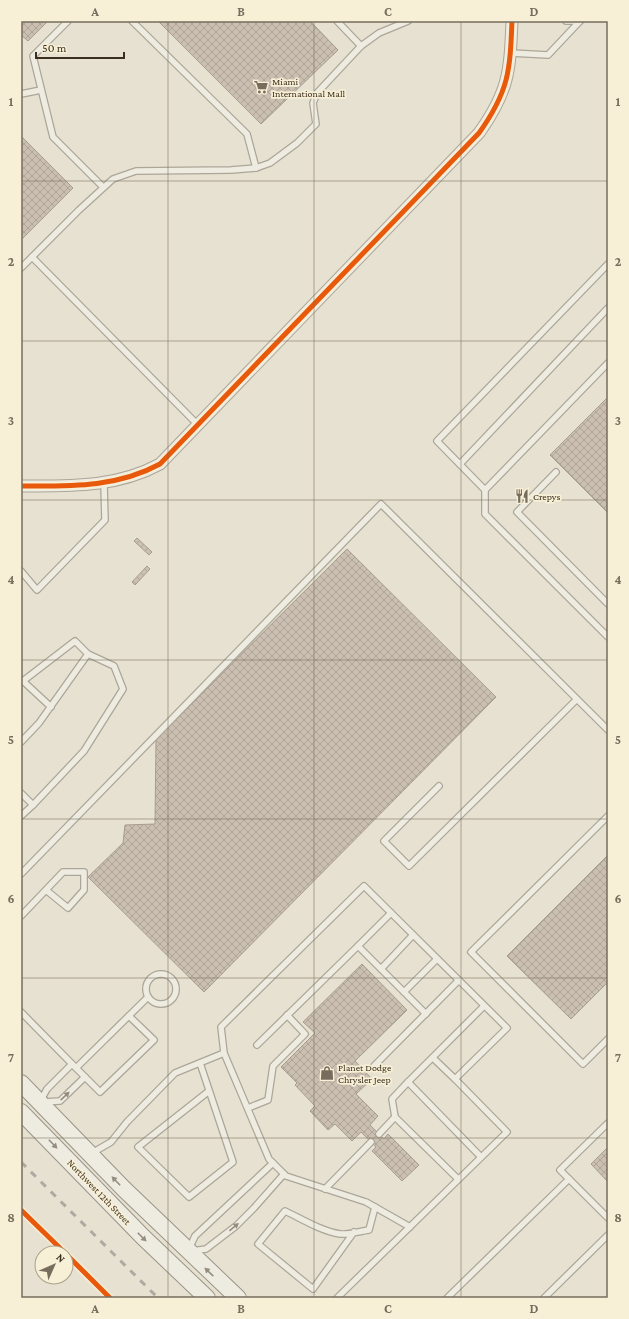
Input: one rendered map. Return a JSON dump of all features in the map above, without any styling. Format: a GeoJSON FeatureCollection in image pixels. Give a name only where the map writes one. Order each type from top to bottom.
{"type":"FeatureCollection","features":[{"type":"Feature","properties":{"kind":"main road","name":"Northwest 12th Street"},"geometry":{"type":"LineString","coordinates":[[21,1083],[90,1154],[238,1298]]}},
{"type":"Feature","properties":{"kind":"main road","name":"Northwest 12th Street"},"geometry":{"type":"LineString","coordinates":[[39,1102],[23,1114],[207,1298]]}},
{"type":"Feature","properties":{"kind":"main road"},"geometry":{"type":"LineString","coordinates":[[174,1266],[188,1251]]}},
{"type":"Feature","properties":{"kind":"street"},"geometry":{"type":"LineString","coordinates":[[21,486],[104,484],[146,472],[160,464],[479,133],[493,114],[503,95],[510,64],[512,21]]}},
{"type":"Feature","properties":{"kind":"lane"},"geometry":{"type":"LineString","coordinates":[[68,21],[33,56],[53,137],[103,187]]}},
{"type":"Feature","properties":{"kind":"lane"},"geometry":{"type":"LineString","coordinates":[[132,21],[247,134],[256,168]]}},
{"type":"Feature","properties":{"kind":"lane"},"geometry":{"type":"LineString","coordinates":[[337,21],[361,46]]}},
{"type":"Feature","properties":{"kind":"lane"},"geometry":{"type":"LineString","coordinates":[[21,268],[103,187],[113,180],[136,171],[231,170],[256,168],[270,163],[297,143],[316,124],[313,103],[317,93],[361,46],[378,33],[408,21]]}},
{"type":"Feature","properties":{"kind":"lane"},"geometry":{"type":"LineString","coordinates":[[566,21],[580,21]]}},
{"type":"Feature","properties":{"kind":"lane"},"geometry":{"type":"LineString","coordinates":[[511,53],[548,55],[580,21]]}},
{"type":"Feature","properties":{"kind":"lane"},"geometry":{"type":"LineString","coordinates":[[21,94],[41,90]]}},
{"type":"Feature","properties":{"kind":"lane"},"geometry":{"type":"LineString","coordinates":[[32,257],[198,424]]}},
{"type":"Feature","properties":{"kind":"lane"},"geometry":{"type":"LineString","coordinates":[[485,490],[437,441],[608,264]]}},
{"type":"Feature","properties":{"kind":"lane"},"geometry":{"type":"LineString","coordinates":[[460,464],[608,308]]}},
{"type":"Feature","properties":{"kind":"lane"},"geometry":{"type":"LineString","coordinates":[[608,362],[485,490],[485,514],[608,637]]}},
{"type":"Feature","properties":{"kind":"lane"},"geometry":{"type":"LineString","coordinates":[[556,472],[517,512],[608,604]]}},
{"type":"Feature","properties":{"kind":"lane"},"geometry":{"type":"LineString","coordinates":[[21,571],[37,590],[105,520],[104,484]]}},
{"type":"Feature","properties":{"kind":"lane"},"geometry":{"type":"LineString","coordinates":[[21,874],[381,504],[576,700],[608,730]]}},
{"type":"Feature","properties":{"kind":"lane"},"geometry":{"type":"LineString","coordinates":[[21,816],[84,751],[122,689],[114,666],[88,654],[76,641],[22,681],[50,707]]}},
{"type":"Feature","properties":{"kind":"lane"},"geometry":{"type":"LineString","coordinates":[[21,742],[39,723],[88,654]]}},
{"type":"Feature","properties":{"kind":"lane"},"geometry":{"type":"LineString","coordinates":[[439,786],[384,841],[409,866],[576,700]]}},
{"type":"Feature","properties":{"kind":"lane"},"geometry":{"type":"LineString","coordinates":[[21,793],[32,805]]}},
{"type":"Feature","properties":{"kind":"lane"},"geometry":{"type":"LineString","coordinates":[[608,816],[471,952],[583,1064],[608,1039]]}},
{"type":"Feature","properties":{"kind":"lane"},"geometry":{"type":"LineString","coordinates":[[21,916],[63,872],[84,872],[84,890],[68,908],[46,890]]}},
{"type":"Feature","properties":{"kind":"lane"},"geometry":{"type":"LineString","coordinates":[[410,1227],[366,1202],[284,1174],[269,1159],[224,1052],[221,1027],[364,886],[507,1028],[455,1079]]}},
{"type":"Feature","properties":{"kind":"lane"},"geometry":{"type":"LineString","coordinates":[[257,1044],[390,913]]}},
{"type":"Feature","properties":{"kind":"lane"},"geometry":{"type":"LineString","coordinates":[[381,969],[413,935]]}},
{"type":"Feature","properties":{"kind":"lane"},"geometry":{"type":"LineString","coordinates":[[358,946],[426,1014]]}},
{"type":"Feature","properties":{"kind":"lane"},"geometry":{"type":"LineString","coordinates":[[404,992],[437,959]]}},
{"type":"Feature","properties":{"kind":"lane"},"geometry":{"type":"LineString","coordinates":[[160,974],[170,977],[173,981],[175,991],[171,1000],[166,1003],[156,1003],[148,997],[146,987],[151,978],[160,974]]}},
{"type":"Feature","properties":{"kind":"lane"},"geometry":{"type":"LineString","coordinates":[[374,1066],[459,980]]}},
{"type":"Feature","properties":{"kind":"lane"},"geometry":{"type":"LineString","coordinates":[[39,1102],[47,1089],[129,1016],[148,997]]}},
{"type":"Feature","properties":{"kind":"lane"},"geometry":{"type":"LineString","coordinates":[[458,1179],[395,1118],[392,1099],[484,1006]]}},
{"type":"Feature","properties":{"kind":"lane"},"geometry":{"type":"LineString","coordinates":[[21,1012],[100,1092],[154,1040],[129,1016]]}},
{"type":"Feature","properties":{"kind":"lane"},"geometry":{"type":"LineString","coordinates":[[248,1108],[268,1100],[273,1066],[306,1034],[287,1015]]}},
{"type":"Feature","properties":{"kind":"lane"},"geometry":{"type":"LineString","coordinates":[[90,1154],[111,1142],[127,1122],[175,1074],[224,1052]]}},
{"type":"Feature","properties":{"kind":"lane"},"geometry":{"type":"LineString","coordinates":[[337,1298],[507,1132],[433,1058]]}},
{"type":"Feature","properties":{"kind":"lane"},"geometry":{"type":"LineString","coordinates":[[200,1063],[233,1162],[189,1198],[138,1146],[209,1091]]}},
{"type":"Feature","properties":{"kind":"lane"},"geometry":{"type":"LineString","coordinates":[[39,1102],[60,1101],[85,1077]]}},
{"type":"Feature","properties":{"kind":"lane"},"geometry":{"type":"LineString","coordinates":[[408,1082],[481,1157]]}},
{"type":"Feature","properties":{"kind":"lane"},"geometry":{"type":"LineString","coordinates":[[379,1134],[395,1118]]}},
{"type":"Feature","properties":{"kind":"lane"},"geometry":{"type":"LineString","coordinates":[[608,1123],[560,1170],[608,1218]]}},
{"type":"Feature","properties":{"kind":"lane"},"geometry":{"type":"LineString","coordinates":[[325,1189],[371,1142]]}},
{"type":"Feature","properties":{"kind":"lane"},"geometry":{"type":"LineString","coordinates":[[188,1251],[195,1236],[273,1163]]}},
{"type":"Feature","properties":{"kind":"lane"},"geometry":{"type":"LineString","coordinates":[[188,1251],[206,1248],[236,1226],[284,1174]]}},
{"type":"Feature","properties":{"kind":"lane"},"geometry":{"type":"LineString","coordinates":[[447,1298],[569,1179]]}},
{"type":"Feature","properties":{"kind":"lane"},"geometry":{"type":"LineString","coordinates":[[354,1232],[313,1289],[258,1244],[284,1211],[341,1234],[354,1232],[369,1230],[375,1207]]}},
{"type":"Feature","properties":{"kind":"lane"},"geometry":{"type":"LineString","coordinates":[[544,1298],[608,1235]]}},
{"type":"Feature","properties":{"kind":"building"},"geometry":{"type":"Polygon","coordinates":[[[21,21],[48,21],[28,41],[21,35],[21,21]]]}},
{"type":"Feature","properties":{"kind":"building","name":"Miami International Mall"},"geometry":{"type":"Polygon","coordinates":[[[158,21],[310,21],[338,50],[261,124],[158,21]]]}},
{"type":"Feature","properties":{"kind":"building"},"geometry":{"type":"Polygon","coordinates":[[[21,136],[73,188],[21,240],[21,136]]]}},
{"type":"Feature","properties":{"kind":"building"},"geometry":{"type":"Polygon","coordinates":[[[608,397],[608,513],[550,455],[608,397]]]}},
{"type":"Feature","properties":{"kind":"building"},"geometry":{"type":"Polygon","coordinates":[[[137,538],[152,552],[149,555],[134,541],[137,538]]]}},
{"type":"Feature","properties":{"kind":"building"},"geometry":{"type":"Polygon","coordinates":[[[347,549],[496,697],[204,992],[88,877],[123,843],[125,825],[155,824],[156,739],[347,549]]]}},
{"type":"Feature","properties":{"kind":"building"},"geometry":{"type":"Polygon","coordinates":[[[147,566],[150,569],[135,585],[132,582],[147,566]]]}},
{"type":"Feature","properties":{"kind":"building"},"geometry":{"type":"Polygon","coordinates":[[[608,855],[608,982],[571,1019],[507,956],[608,855]]]}},
{"type":"Feature","properties":{"kind":"building","name":"Planet Dodge Chrysler Jeep"},"geometry":{"type":"Polygon","coordinates":[[[362,964],[407,1010],[355,1061],[372,1079],[356,1094],[378,1116],[370,1125],[384,1139],[388,1134],[419,1165],[402,1181],[372,1151],[376,1147],[361,1132],[352,1141],[335,1124],[328,1130],[310,1111],[315,1106],[295,1085],[297,1083],[281,1067],[315,1033],[303,1022],[362,964]]]}},
{"type":"Feature","properties":{"kind":"building"},"geometry":{"type":"Polygon","coordinates":[[[608,1147],[608,1182],[591,1164],[608,1147]]]}},
{"type":"Feature","properties":{"kind":"railway"},"geometry":{"type":"LineString","coordinates":[[21,1162],[158,1298]]}},
{"type":"Feature","properties":{"kind":"cycle path"},"geometry":{"type":"LineString","coordinates":[[21,486],[57,486],[109,482],[126,478],[160,464],[479,133],[497,105],[506,80],[509,67],[512,21]]}},
{"type":"Feature","properties":{"kind":"cycle path"},"geometry":{"type":"LineString","coordinates":[[21,1210],[57,1245]]}},
{"type":"Feature","properties":{"kind":"cycle path"},"geometry":{"type":"LineString","coordinates":[[74,1262],[110,1298]]}},
{"type":"Feature","properties":{"kind":"place","name":"Miami International Mall"},"geometry":{"type":"Point","coordinates":[261,87]}},
{"type":"Feature","properties":{"kind":"place","name":"Crepys"},"geometry":{"type":"Point","coordinates":[522,496]}},
{"type":"Feature","properties":{"kind":"place","name":"Planet Dodge Chrysler Jeep"},"geometry":{"type":"Point","coordinates":[327,1073]}}]}
